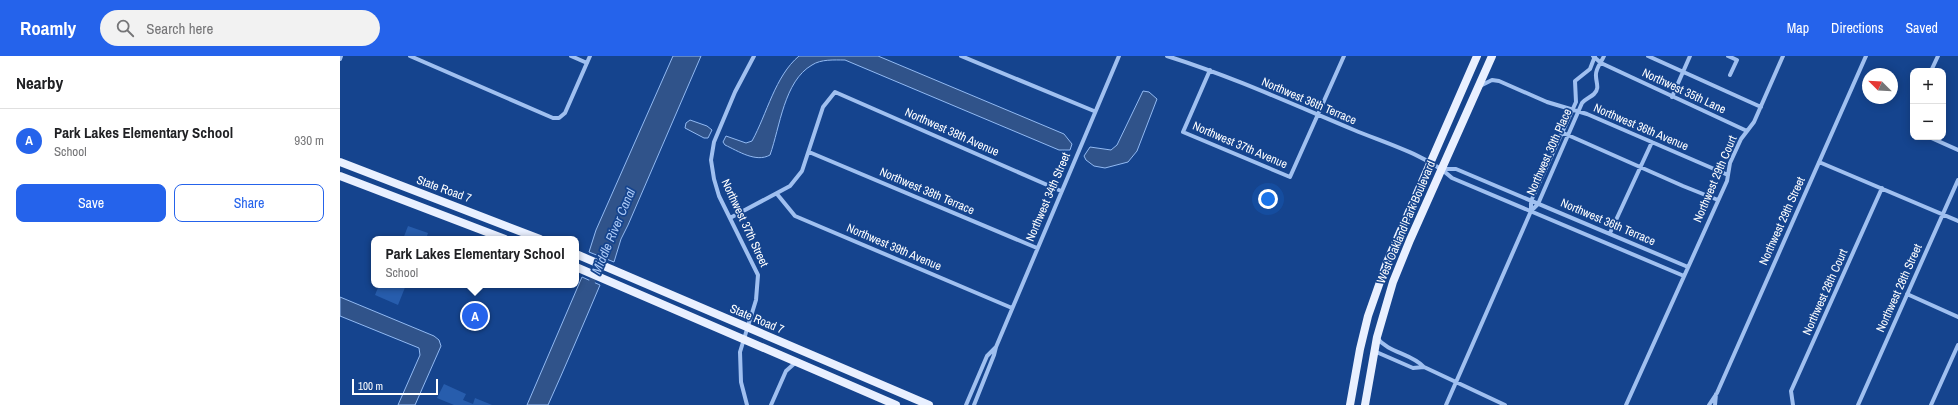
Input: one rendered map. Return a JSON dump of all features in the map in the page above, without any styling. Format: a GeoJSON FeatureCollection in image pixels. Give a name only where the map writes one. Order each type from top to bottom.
{"type":"FeatureCollection","features":[{"type":"Feature","properties":{"kind":"main road","name":"West Oakland Park Boulevard"},"geometry":{"type":"LineString","coordinates":[[1350,405],[1365,330],[1386,262],[1477,56]]}},
{"type":"Feature","properties":{"kind":"main road","name":"West Oakland Park Boulevard"},"geometry":{"type":"LineString","coordinates":[[1365,405],[1376,337],[1386,302],[1402,259],[1492,56]]}},
{"type":"Feature","properties":{"kind":"main road","name":"State Road 7"},"geometry":{"type":"LineString","coordinates":[[340,162],[532,236]]}},
{"type":"Feature","properties":{"kind":"main road","name":"State Road 7"},"geometry":{"type":"LineString","coordinates":[[340,176],[497,236]]}},
{"type":"Feature","properties":{"kind":"main road"},"geometry":{"type":"LineString","coordinates":[[449,218],[465,216],[472,212]]}},
{"type":"Feature","properties":{"kind":"main road","name":"State Road 7"},"geometry":{"type":"LineString","coordinates":[[579,255],[928,405]]}},
{"type":"Feature","properties":{"kind":"main road","name":"State Road 7"},"geometry":{"type":"LineString","coordinates":[[579,269],[896,405]]}},
{"type":"Feature","properties":{"kind":"main road"},"geometry":{"type":"LineString","coordinates":[[1365,330],[1374,350]]}},
{"type":"Feature","properties":{"kind":"street"},"geometry":{"type":"LineString","coordinates":[[410,56],[418,58],[552,118],[560,118],[565,113],[590,56]]}},
{"type":"Feature","properties":{"kind":"street"},"geometry":{"type":"LineString","coordinates":[[571,56],[587,63]]}},
{"type":"Feature","properties":{"kind":"street","name":"Northwest 37th Street"},"geometry":{"type":"LineString","coordinates":[[747,405],[740,372],[740,352],[756,300],[758,275],[717,190],[711,160],[714,142],[735,92],[754,56]]}},
{"type":"Feature","properties":{"kind":"street"},"geometry":{"type":"LineString","coordinates":[[961,56],[1094,111]]}},
{"type":"Feature","properties":{"kind":"street","name":"Northwest 34th Street"},"geometry":{"type":"LineString","coordinates":[[974,405],[1012,308],[1094,111],[1119,56]]}},
{"type":"Feature","properties":{"kind":"street","name":"Northwest 36th Terrace"},"geometry":{"type":"LineString","coordinates":[[1167,56],[1210,70],[1318,115],[1430,163],[1442,169],[1452,178],[1684,276]]}},
{"type":"Feature","properties":{"kind":"street"},"geometry":{"type":"LineString","coordinates":[[1318,115],[1344,56]]}},
{"type":"Feature","properties":{"kind":"street","name":"Northwest 30th Place"},"geometry":{"type":"LineString","coordinates":[[1531,211],[1531,201],[1577,97],[1575,81],[1590,69],[1594,56]]}},
{"type":"Feature","properties":{"kind":"street","name":"Northwest 35th Lane"},"geometry":{"type":"LineString","coordinates":[[1594,56],[1601,63],[1747,131]]}},
{"type":"Feature","properties":{"kind":"street","name":"Northwest 30th Place"},"geometry":{"type":"LineString","coordinates":[[1531,211],[1538,204],[1582,103],[1593,95],[1596,90],[1598,85],[1596,71],[1604,56]]}},
{"type":"Feature","properties":{"kind":"street"},"geometry":{"type":"LineString","coordinates":[[1648,56],[1761,107]]}},
{"type":"Feature","properties":{"kind":"street"},"geometry":{"type":"LineString","coordinates":[[1672,96],[1690,56]]}},
{"type":"Feature","properties":{"kind":"street"},"geometry":{"type":"LineString","coordinates":[[1728,56],[1737,60],[1730,75]]}},
{"type":"Feature","properties":{"kind":"street","name":"Northwest 29th Court"},"geometry":{"type":"LineString","coordinates":[[1688,267],[1718,200],[1728,175],[1730,163],[1741,139],[1754,122],[1783,56]]}},
{"type":"Feature","properties":{"kind":"street","name":"Northwest 29th Street"},"geometry":{"type":"LineString","coordinates":[[1709,405],[1716,394],[1866,56]]}},
{"type":"Feature","properties":{"kind":"street"},"geometry":{"type":"LineString","coordinates":[[1932,68],[1938,56]]}},
{"type":"Feature","properties":{"kind":"street","name":"Northwest 37th Avenue"},"geometry":{"type":"LineString","coordinates":[[1210,70],[1183,132],[1290,177],[1318,115]]}},
{"type":"Feature","properties":{"kind":"street","name":"Northwest 36th Avenue"},"geometry":{"type":"LineString","coordinates":[[1478,87],[1492,80],[1499,81],[1652,142],[1728,175]]}},
{"type":"Feature","properties":{"kind":"street","name":"Northwest 38th Avenue"},"geometry":{"type":"LineString","coordinates":[[809,152],[813,133],[823,107],[835,92],[1061,191]]}},
{"type":"Feature","properties":{"kind":"street"},"geometry":{"type":"LineString","coordinates":[[1561,132],[1718,200]]}},
{"type":"Feature","properties":{"kind":"street"},"geometry":{"type":"LineString","coordinates":[[1936,140],[1958,150]]}},
{"type":"Feature","properties":{"kind":"street"},"geometry":{"type":"LineString","coordinates":[[1610,233],[1652,142]]}},
{"type":"Feature","properties":{"kind":"street"},"geometry":{"type":"LineString","coordinates":[[730,218],[790,186],[802,171],[809,152]]}},
{"type":"Feature","properties":{"kind":"street","name":"Northwest 38th Terrace"},"geometry":{"type":"LineString","coordinates":[[809,152],[1037,248]]}},
{"type":"Feature","properties":{"kind":"street"},"geometry":{"type":"LineString","coordinates":[[1819,162],[1958,221]]}},
{"type":"Feature","properties":{"kind":"street","name":"Northwest 36th Terrace"},"geometry":{"type":"LineString","coordinates":[[1442,169],[1456,169],[1688,267]]}},
{"type":"Feature","properties":{"kind":"street","name":"Northwest 28th Street"},"geometry":{"type":"LineString","coordinates":[[1858,405],[1958,180]]}},
{"type":"Feature","properties":{"kind":"street","name":"Northwest 28th Court"},"geometry":{"type":"LineString","coordinates":[[1792,405],[1791,391],[1882,188]]}},
{"type":"Feature","properties":{"kind":"street","name":"Northwest 39th Avenue"},"geometry":{"type":"LineString","coordinates":[[777,194],[795,216],[1012,308]]}},
{"type":"Feature","properties":{"kind":"street"},"geometry":{"type":"LineString","coordinates":[[1446,405],[1531,211]]}},
{"type":"Feature","properties":{"kind":"street"},"geometry":{"type":"LineString","coordinates":[[1626,405],[1688,267]]}},
{"type":"Feature","properties":{"kind":"street"},"geometry":{"type":"LineString","coordinates":[[1907,294],[1958,317]]}},
{"type":"Feature","properties":{"kind":"street"},"geometry":{"type":"LineString","coordinates":[[1376,337],[1386,346],[1416,359],[1424,367],[1505,405]]}},
{"type":"Feature","properties":{"kind":"street"},"geometry":{"type":"LineString","coordinates":[[1931,405],[1958,345]]}},
{"type":"Feature","properties":{"kind":"street","name":"Northwest 34th Street"},"geometry":{"type":"LineString","coordinates":[[966,405],[987,356],[996,347]]}},
{"type":"Feature","properties":{"kind":"street"},"geometry":{"type":"LineString","coordinates":[[1374,350],[1413,368],[1424,367]]}},
{"type":"Feature","properties":{"kind":"street"},"geometry":{"type":"LineString","coordinates":[[771,405],[786,371],[796,363]]}},
{"type":"Feature","properties":{"kind":"street","name":"Northwest 29th Street"},"geometry":{"type":"LineString","coordinates":[[1715,405],[1716,394]]}},
{"type":"Feature","properties":{"kind":"shaded area"},"geometry":{"type":"Polygon","coordinates":[[[408,226],[428,233],[427,236],[404,236],[408,226]]]}},
{"type":"Feature","properties":{"kind":"shaded area"},"geometry":{"type":"Polygon","coordinates":[[[378,288],[405,288],[398,305],[375,295],[378,288]]]}},
{"type":"Feature","properties":{"kind":"shaded area"},"geometry":{"type":"Polygon","coordinates":[[[444,384],[466,394],[463,400],[473,404],[475,398],[492,405],[454,405],[437,398],[444,384]]]}},
{"type":"Feature","properties":{"kind":"water"},"geometry":{"type":"Polygon","coordinates":[[[673,56],[701,56],[621,239],[614,262],[589,252],[596,230],[673,56]]]}},
{"type":"Feature","properties":{"kind":"water"},"geometry":{"type":"Polygon","coordinates":[[[799,56],[878,56],[1064,134],[1072,144],[1070,150],[1059,150],[845,60],[828,60],[816,63],[803,72],[795,82],[784,106],[770,155],[759,158],[753,157],[725,145],[723,142],[726,136],[746,143],[752,141],[772,96],[784,74],[799,56]]]}},
{"type":"Feature","properties":{"kind":"water"},"geometry":{"type":"Polygon","coordinates":[[[1143,91],[1149,92],[1157,99],[1137,151],[1128,162],[1105,168],[1094,166],[1086,160],[1084,156],[1090,147],[1111,150],[1117,145],[1143,91]]]}},
{"type":"Feature","properties":{"kind":"water"},"geometry":{"type":"Polygon","coordinates":[[[690,120],[707,126],[712,130],[708,138],[704,138],[685,128],[686,123],[690,120]]]}},
{"type":"Feature","properties":{"kind":"water"},"geometry":{"type":"Polygon","coordinates":[[[582,277],[600,285],[548,405],[527,405],[577,288],[579,288],[582,277]]]}},
{"type":"Feature","properties":{"kind":"water"},"geometry":{"type":"Polygon","coordinates":[[[340,297],[434,336],[439,340],[441,346],[415,405],[398,405],[420,355],[419,348],[340,316],[340,297]]]}},
{"type":"Feature","properties":{"kind":"waterway","name":"Middle River Canal"},"geometry":{"type":"LineString","coordinates":[[589,289],[605,250]]}},
{"type":"Feature","properties":{"kind":"place","name":"Park Lakes Elementary School"},"geometry":{"type":"Point","coordinates":[475,316]}}]}
